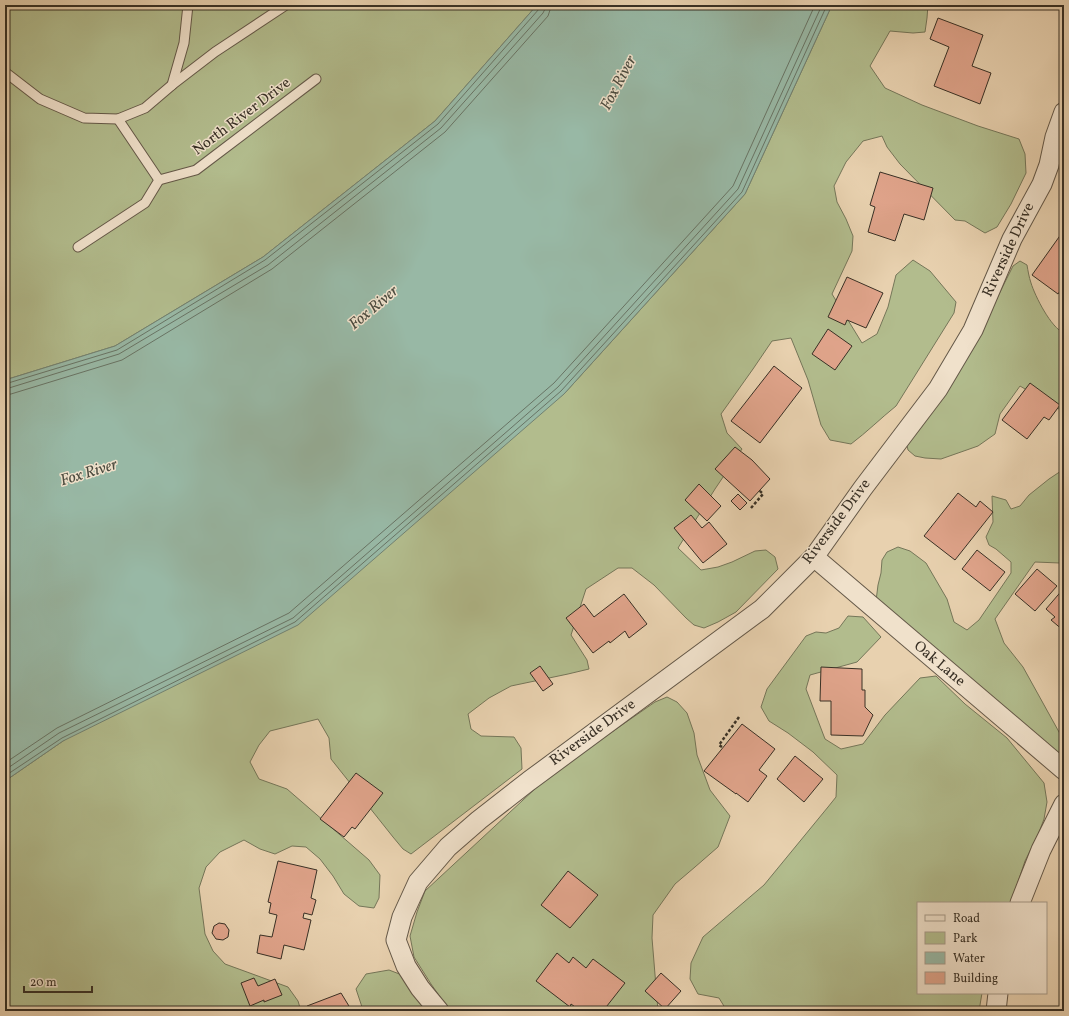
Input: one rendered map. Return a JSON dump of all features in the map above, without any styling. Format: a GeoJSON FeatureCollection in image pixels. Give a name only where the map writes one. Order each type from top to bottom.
{"type":"FeatureCollection","features":[{"type":"Feature","properties":{"kind":"street","name":"Riverside Drive"},"geometry":{"type":"LineString","coordinates":[[439,1011],[420,988],[406,966],[396,940],[402,917],[418,882],[448,847],[479,820],[529,781],[762,609],[814,557],[863,488],[938,389],[973,330],[1012,239],[1042,184],[1059,140],[1064,112]]}},
{"type":"Feature","properties":{"kind":"street","name":"Oak Lane"},"geometry":{"type":"LineString","coordinates":[[814,557],[1064,770]]}},
{"type":"Feature","properties":{"kind":"street"},"geometry":{"type":"LineString","coordinates":[[1020,902],[1041,850],[1064,804]]}},
{"type":"Feature","properties":{"kind":"street"},"geometry":{"type":"LineString","coordinates":[[996,1011],[998,994]]}},
{"type":"Feature","properties":{"kind":"lane"},"geometry":{"type":"LineString","coordinates":[[172,85],[184,43],[188,5]]}},
{"type":"Feature","properties":{"kind":"lane"},"geometry":{"type":"LineString","coordinates":[[5,72],[40,99],[84,118],[118,119],[145,108],[215,52],[286,5]]}},
{"type":"Feature","properties":{"kind":"lane","name":"North River Drive"},"geometry":{"type":"LineString","coordinates":[[159,180],[196,170],[316,79]]}},
{"type":"Feature","properties":{"kind":"lane"},"geometry":{"type":"LineString","coordinates":[[78,247],[145,203],[159,180],[118,119]]}},
{"type":"Feature","properties":{"kind":"path"},"geometry":{"type":"LineString","coordinates":[[751,508],[763,494],[759,490]]}},
{"type":"Feature","properties":{"kind":"path"},"geometry":{"type":"LineString","coordinates":[[722,748],[719,745],[739,717]]}},
{"type":"Feature","properties":{"kind":"green space"},"geometry":{"type":"Polygon","coordinates":[[[5,5],[537,5],[435,121],[263,257],[115,346],[5,380],[5,5]]]}},
{"type":"Feature","properties":{"kind":"green space"},"geometry":{"type":"Polygon","coordinates":[[[832,5],[928,5],[925,32],[913,33],[890,31],[870,66],[885,88],[922,105],[978,126],[1019,139],[1025,154],[1026,173],[1011,204],[997,227],[985,233],[965,221],[955,220],[900,164],[887,147],[882,136],[863,141],[846,162],[834,186],[837,202],[853,236],[852,251],[832,294],[862,343],[877,334],[888,307],[896,275],[913,260],[930,271],[956,302],[954,313],[896,406],[851,444],[830,440],[821,425],[808,380],[791,338],[772,341],[721,414],[727,433],[742,449],[678,548],[701,570],[718,567],[755,551],[766,550],[775,557],[778,569],[736,612],[704,628],[694,625],[654,585],[632,568],[618,568],[586,589],[571,635],[587,660],[589,669],[511,686],[489,698],[468,714],[471,729],[481,736],[514,737],[521,748],[522,769],[411,854],[403,849],[331,759],[329,738],[318,719],[270,731],[259,745],[250,762],[259,779],[287,789],[369,860],[380,875],[379,898],[374,908],[359,906],[344,894],[320,859],[306,847],[292,846],[275,854],[260,849],[244,840],[220,852],[206,867],[199,888],[205,934],[213,951],[225,964],[288,987],[298,1001],[301,1011],[5,1011],[5,781],[564,394],[745,194],[832,5]]]}},
{"type":"Feature","properties":{"kind":"green space"},"geometry":{"type":"Polygon","coordinates":[[[1020,261],[1027,265],[1033,289],[1044,311],[1054,325],[1064,333],[1064,412],[1020,386],[1000,414],[995,434],[978,446],[941,459],[915,456],[908,450],[906,441],[971,350],[1013,266],[1020,261]]]}},
{"type":"Feature","properties":{"kind":"green space"},"geometry":{"type":"Polygon","coordinates":[[[1064,469],[1064,561],[1060,563],[1035,562],[995,619],[1004,643],[1023,667],[1064,741],[1063,756],[1051,750],[876,601],[882,560],[887,552],[898,547],[910,551],[926,563],[947,599],[954,622],[967,630],[979,620],[1011,573],[1011,562],[989,545],[986,537],[993,522],[992,496],[1006,500],[1011,509],[1020,506],[1029,495],[1064,469]]]}},
{"type":"Feature","properties":{"kind":"green space"},"geometry":{"type":"Polygon","coordinates":[[[848,616],[863,617],[881,637],[857,662],[810,675],[806,689],[825,739],[841,749],[863,744],[885,715],[920,678],[936,676],[965,704],[1007,738],[1044,783],[1047,802],[1044,819],[1025,861],[1011,902],[917,902],[917,994],[982,994],[979,1011],[926,1011],[900,1008],[894,1011],[727,1011],[719,998],[698,994],[690,979],[691,963],[703,937],[764,885],[836,797],[837,775],[813,752],[769,721],[761,707],[767,689],[806,636],[816,632],[826,633],[839,628],[848,616]]]}},
{"type":"Feature","properties":{"kind":"green space"},"geometry":{"type":"Polygon","coordinates":[[[667,697],[677,702],[687,713],[694,733],[697,755],[710,790],[730,816],[718,847],[675,884],[653,915],[652,938],[658,1011],[452,1011],[431,984],[414,957],[410,936],[425,891],[550,775],[655,702],[667,697]]]}},
{"type":"Feature","properties":{"kind":"green space"},"geometry":{"type":"Polygon","coordinates":[[[389,970],[402,975],[431,1011],[364,1011],[356,989],[366,974],[389,970]]]}},
{"type":"Feature","properties":{"kind":"water","name":"Fox River"},"geometry":{"type":"Polygon","coordinates":[[[537,5],[832,5],[745,194],[564,394],[298,625],[63,741],[5,781],[5,380],[115,346],[263,257],[435,121],[537,5]]]}},
{"type":"Feature","properties":{"kind":"building"},"geometry":{"type":"Polygon","coordinates":[[[938,18],[983,35],[972,66],[991,73],[980,104],[934,86],[949,47],[930,39],[938,18]]]}},
{"type":"Feature","properties":{"kind":"building"},"geometry":{"type":"Polygon","coordinates":[[[880,172],[933,188],[924,220],[904,214],[895,241],[868,232],[875,207],[870,205],[880,172]]]}},
{"type":"Feature","properties":{"kind":"building"},"geometry":{"type":"Polygon","coordinates":[[[1064,230],[1064,285],[1058,294],[1032,275],[1064,230]]]}},
{"type":"Feature","properties":{"kind":"building"},"geometry":{"type":"Polygon","coordinates":[[[847,277],[883,293],[866,328],[847,320],[845,325],[828,317],[847,277]]]}},
{"type":"Feature","properties":{"kind":"building"},"geometry":{"type":"Polygon","coordinates":[[[828,329],[852,346],[835,370],[812,354],[828,329]]]}},
{"type":"Feature","properties":{"kind":"building"},"geometry":{"type":"Polygon","coordinates":[[[774,366],[802,388],[760,443],[731,421],[774,366]]]}},
{"type":"Feature","properties":{"kind":"building"},"geometry":{"type":"Polygon","coordinates":[[[1030,383],[1060,405],[1049,420],[1044,417],[1027,439],[1002,420],[1030,383]]]}},
{"type":"Feature","properties":{"kind":"building"},"geometry":{"type":"Polygon","coordinates":[[[735,447],[752,460],[770,479],[750,501],[715,469],[735,447]]]}},
{"type":"Feature","properties":{"kind":"building"},"geometry":{"type":"Polygon","coordinates":[[[699,484],[721,506],[707,521],[685,500],[699,484]]]}},
{"type":"Feature","properties":{"kind":"building"},"geometry":{"type":"Polygon","coordinates":[[[958,493],[976,507],[980,501],[993,512],[955,560],[924,536],[958,493]]]}},
{"type":"Feature","properties":{"kind":"building"},"geometry":{"type":"Polygon","coordinates":[[[738,494],[747,503],[740,510],[731,501],[738,494]]]}},
{"type":"Feature","properties":{"kind":"building"},"geometry":{"type":"Polygon","coordinates":[[[691,515],[702,528],[709,522],[727,544],[703,563],[674,528],[691,515]]]}},
{"type":"Feature","properties":{"kind":"building"},"geometry":{"type":"Polygon","coordinates":[[[977,550],[1005,572],[990,591],[962,569],[977,550]]]}},
{"type":"Feature","properties":{"kind":"building"},"geometry":{"type":"Polygon","coordinates":[[[1037,569],[1057,586],[1035,611],[1015,594],[1037,569]]]}},
{"type":"Feature","properties":{"kind":"building"},"geometry":{"type":"Polygon","coordinates":[[[1064,588],[1064,631],[1051,620],[1055,617],[1046,609],[1064,588]]]}},
{"type":"Feature","properties":{"kind":"building"},"geometry":{"type":"Polygon","coordinates":[[[624,594],[647,624],[629,638],[625,631],[610,643],[609,641],[593,653],[566,618],[584,604],[594,617],[624,594]]]}},
{"type":"Feature","properties":{"kind":"building"},"geometry":{"type":"Polygon","coordinates":[[[540,666],[553,684],[543,691],[530,673],[540,666]]]}},
{"type":"Feature","properties":{"kind":"building"},"geometry":{"type":"Polygon","coordinates":[[[821,667],[862,669],[862,690],[865,690],[865,707],[873,715],[863,736],[831,735],[831,701],[820,701],[821,667]]]}},
{"type":"Feature","properties":{"kind":"building"},"geometry":{"type":"Polygon","coordinates":[[[742,724],[775,749],[759,770],[767,776],[748,802],[704,771],[742,724]]]}},
{"type":"Feature","properties":{"kind":"building"},"geometry":{"type":"Polygon","coordinates":[[[795,756],[823,779],[804,802],[777,779],[795,756]]]}},
{"type":"Feature","properties":{"kind":"building"},"geometry":{"type":"Polygon","coordinates":[[[356,773],[383,793],[355,829],[352,827],[344,837],[320,819],[356,773]]]}},
{"type":"Feature","properties":{"kind":"building"},"geometry":{"type":"Polygon","coordinates":[[[278,861],[317,870],[311,898],[316,900],[312,915],[304,913],[303,918],[311,920],[304,950],[284,945],[281,959],[257,953],[260,935],[272,937],[277,915],[269,913],[271,903],[268,902],[278,861]]]}},
{"type":"Feature","properties":{"kind":"building"},"geometry":{"type":"Polygon","coordinates":[[[568,871],[598,895],[570,928],[541,905],[568,871]]]}},
{"type":"Feature","properties":{"kind":"building"},"geometry":{"type":"Polygon","coordinates":[[[219,923],[225,924],[229,930],[228,937],[223,940],[216,939],[212,933],[214,926],[219,923]]]}},
{"type":"Feature","properties":{"kind":"building"},"geometry":{"type":"Polygon","coordinates":[[[557,953],[569,963],[573,957],[586,968],[593,959],[625,983],[603,1011],[585,1011],[580,1007],[578,1009],[571,1004],[570,1007],[536,981],[557,953]]]}},
{"type":"Feature","properties":{"kind":"building"},"geometry":{"type":"Polygon","coordinates":[[[661,973],[681,991],[665,1009],[645,991],[661,973]]]}},
{"type":"Feature","properties":{"kind":"building"},"geometry":{"type":"Polygon","coordinates":[[[254,978],[258,986],[275,979],[282,995],[250,1006],[241,983],[254,978]]]}},
{"type":"Feature","properties":{"kind":"building"},"geometry":{"type":"Polygon","coordinates":[[[341,993],[352,1011],[309,1011],[307,1006],[341,993]]]}}]}
